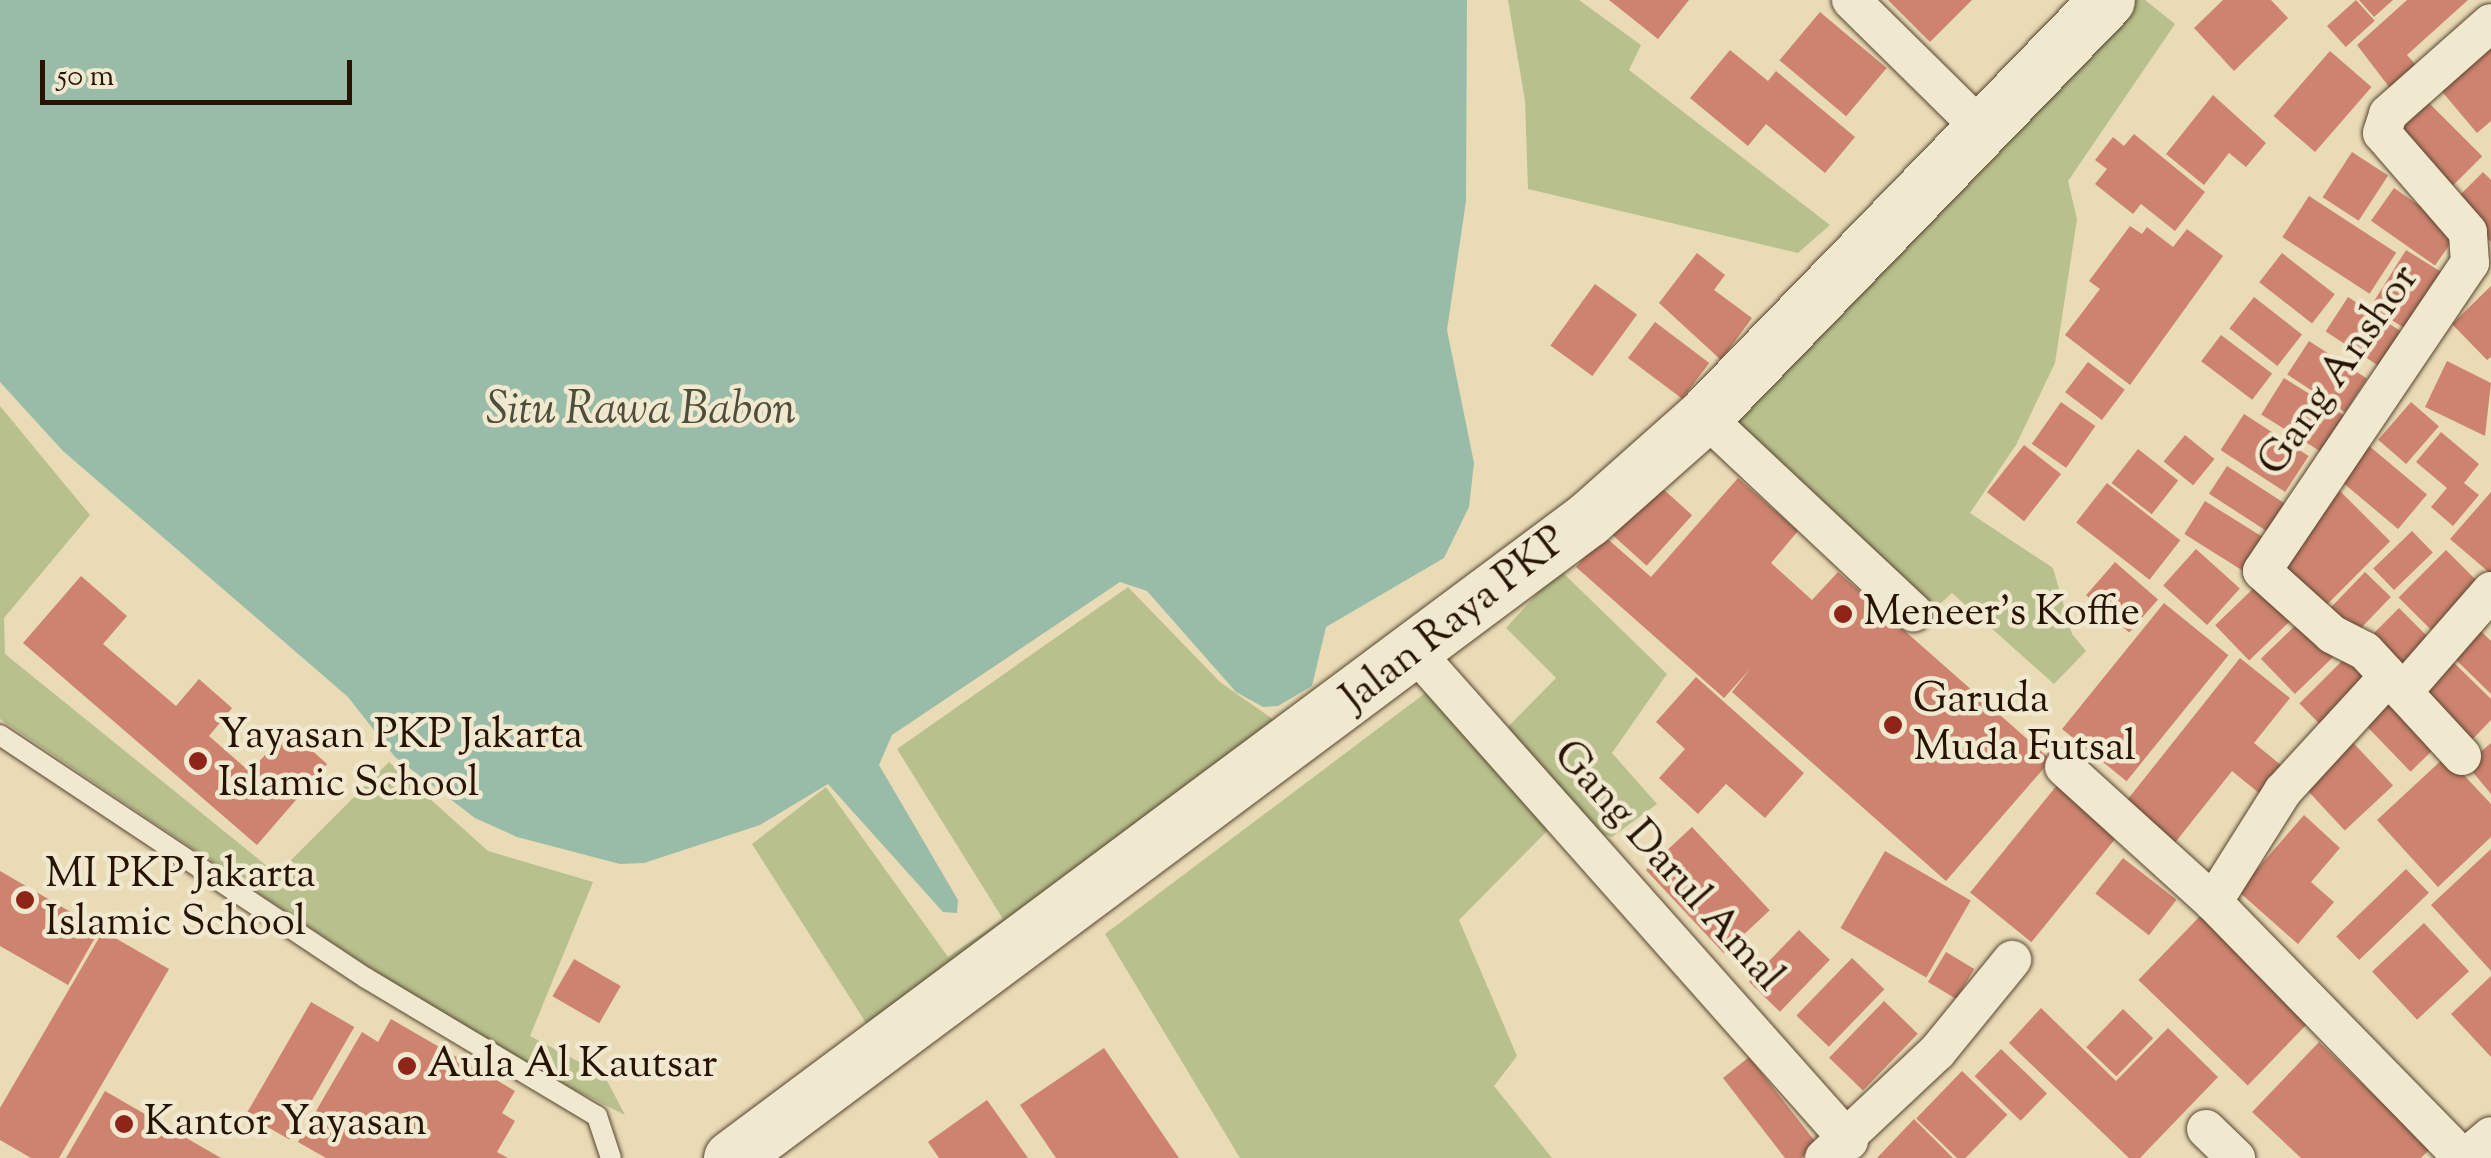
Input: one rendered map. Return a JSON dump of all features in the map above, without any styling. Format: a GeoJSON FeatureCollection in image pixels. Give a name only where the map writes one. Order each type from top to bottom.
{"type":"FeatureCollection","features":[{"type":"Feature","properties":{"kind":"street"},"geometry":{"type":"LineString","coordinates":[[1851,0],[1982,129]]}},
{"type":"Feature","properties":{"kind":"street","name":"Jalan Raya PKP"},"geometry":{"type":"LineString","coordinates":[[731,1158],[1416,654],[1704,416],[2104,1]]}},
{"type":"Feature","properties":{"kind":"street","name":"Gang Anshor"},"geometry":{"type":"LineString","coordinates":[[2462,756],[2396,684],[2266,582],[2262,571],[2470,263],[2468,232],[2382,132],[2388,114],[2491,23]]}},
{"type":"Feature","properties":{"kind":"street"},"geometry":{"type":"LineString","coordinates":[[1704,416],[1913,612]]}},
{"type":"Feature","properties":{"kind":"street"},"geometry":{"type":"LineString","coordinates":[[2213,902],[2283,791],[2396,684],[2484,612]]}},
{"type":"Feature","properties":{"kind":"street","name":"Gang Darul Amal"},"geometry":{"type":"LineString","coordinates":[[1416,654],[1837,1149]]}},
{"type":"Feature","properties":{"kind":"street"},"geometry":{"type":"LineString","coordinates":[[2064,767],[2478,1151]]}},
{"type":"Feature","properties":{"kind":"street"},"geometry":{"type":"LineString","coordinates":[[1837,1149],[2012,960]]}},
{"type":"Feature","properties":{"kind":"street"},"geometry":{"type":"LineString","coordinates":[[2206,1129],[2236,1158]]}},
{"type":"Feature","properties":{"kind":"lane"},"geometry":{"type":"LineString","coordinates":[[0,734],[366,978],[597,1116],[610,1158]]}},
{"type":"Feature","properties":{"kind":"shaded area"},"geometry":{"type":"Polygon","coordinates":[[[1508,0],[1579,0],[1641,45],[1629,70],[1830,225],[1798,253],[1528,189],[1525,101],[1508,0]]]}},
{"type":"Feature","properties":{"kind":"shaded area"},"geometry":{"type":"Polygon","coordinates":[[[2114,0],[2145,0],[2175,24],[2068,181],[2077,219],[2055,363],[2016,445],[1970,513],[2053,568],[2072,634],[2086,651],[2054,684],[1952,593],[1933,610],[1735,421],[2114,0]]]}},
{"type":"Feature","properties":{"kind":"shaded area"},"geometry":{"type":"Polygon","coordinates":[[[0,406],[90,515],[4,618],[5,654],[277,874],[389,762],[488,851],[593,882],[530,1036],[604,1075],[625,1115],[483,1044],[0,719],[0,406]]]}},
{"type":"Feature","properties":{"kind":"shaded area"},"geometry":{"type":"Polygon","coordinates":[[[1559,569],[1667,674],[1612,753],[1657,804],[1612,837],[1554,824],[1459,920],[1517,1056],[1494,1086],[1552,1158],[1240,1158],[1105,934],[1436,685],[1499,736],[1556,678],[1506,628],[1559,569]]]}},
{"type":"Feature","properties":{"kind":"shaded area"},"geometry":{"type":"Polygon","coordinates":[[[1128,587],[1220,682],[1274,720],[875,1037],[752,844],[826,787],[948,957],[1003,919],[897,749],[1128,587]]]}},
{"type":"Feature","properties":{"kind":"water","name":"Situ Rawa Babon"},"geometry":{"type":"Polygon","coordinates":[[[0,0],[1467,0],[1466,201],[1447,330],[1474,463],[1469,507],[1444,558],[1326,627],[1312,686],[1278,706],[1263,707],[1236,692],[1147,591],[1120,582],[892,735],[879,765],[958,900],[957,913],[943,912],[828,784],[760,825],[644,863],[620,864],[517,837],[475,818],[395,757],[348,697],[63,451],[0,382],[0,0]]]}},
{"type":"Feature","properties":{"kind":"building"},"geometry":{"type":"Polygon","coordinates":[[[1609,0],[1689,0],[1658,39],[1609,0]]]}},
{"type":"Feature","properties":{"kind":"building"},"geometry":{"type":"Polygon","coordinates":[[[1888,0],[1972,0],[1930,42],[1888,0]]]}},
{"type":"Feature","properties":{"kind":"building"},"geometry":{"type":"Polygon","coordinates":[[[2223,0],[2271,0],[2288,18],[2234,71],[2194,28],[2223,0]]]}},
{"type":"Feature","properties":{"kind":"building"},"geometry":{"type":"Polygon","coordinates":[[[2356,0],[2375,21],[2346,47],[2327,26],[2356,0]]]}},
{"type":"Feature","properties":{"kind":"building"},"geometry":{"type":"Polygon","coordinates":[[[2359,0],[2393,0],[2374,17],[2359,0]]]}},
{"type":"Feature","properties":{"kind":"building"},"geometry":{"type":"Polygon","coordinates":[[[2407,0],[2468,0],[2407,55],[2422,72],[2396,96],[2357,45],[2407,0]]]}},
{"type":"Feature","properties":{"kind":"building"},"geometry":{"type":"Polygon","coordinates":[[[1820,12],[1887,68],[1846,116],[1780,60],[1820,12]]]}},
{"type":"Feature","properties":{"kind":"building"},"geometry":{"type":"Polygon","coordinates":[[[2491,31],[2491,121],[2477,133],[2433,81],[2491,31]]]}},
{"type":"Feature","properties":{"kind":"building"},"geometry":{"type":"Polygon","coordinates":[[[1730,50],[1768,81],[1776,71],[1855,137],[1825,173],[1766,124],[1748,146],[1690,98],[1730,50]]]}},
{"type":"Feature","properties":{"kind":"building"},"geometry":{"type":"Polygon","coordinates":[[[2330,51],[2372,87],[2315,152],[2274,116],[2330,51]]]}},
{"type":"Feature","properties":{"kind":"building"},"geometry":{"type":"Polygon","coordinates":[[[2213,95],[2266,143],[2246,167],[2229,153],[2204,185],[2166,154],[2213,95]]]}},
{"type":"Feature","properties":{"kind":"building"},"geometry":{"type":"Polygon","coordinates":[[[2425,99],[2482,156],[2446,193],[2388,136],[2425,99]]]}},
{"type":"Feature","properties":{"kind":"building"},"geometry":{"type":"Polygon","coordinates":[[[2134,134],[2205,192],[2175,231],[2141,204],[2133,214],[2095,184],[2107,169],[2095,160],[2113,137],[2124,146],[2134,134]]]}},
{"type":"Feature","properties":{"kind":"building"},"geometry":{"type":"Polygon","coordinates":[[[2352,152],[2388,175],[2359,221],[2323,197],[2352,152]]]}},
{"type":"Feature","properties":{"kind":"building"},"geometry":{"type":"Polygon","coordinates":[[[2483,172],[2491,180],[2491,242],[2452,203],[2483,172]]]}},
{"type":"Feature","properties":{"kind":"building"},"geometry":{"type":"Polygon","coordinates":[[[2394,188],[2458,233],[2435,266],[2371,221],[2394,188]]]}},
{"type":"Feature","properties":{"kind":"building"},"geometry":{"type":"Polygon","coordinates":[[[2309,196],[2396,253],[2370,294],[2282,237],[2309,196]]]}},
{"type":"Feature","properties":{"kind":"building"},"geometry":{"type":"Polygon","coordinates":[[[2130,226],[2142,234],[2147,227],[2173,247],[2187,229],[2223,256],[2130,385],[2065,335],[2100,289],[2089,281],[2130,226]]]}},
{"type":"Feature","properties":{"kind":"building"},"geometry":{"type":"Polygon","coordinates":[[[2406,250],[2444,274],[2409,331],[2370,307],[2406,250]]]}},
{"type":"Feature","properties":{"kind":"building"},"geometry":{"type":"Polygon","coordinates":[[[1697,253],[1725,275],[1714,290],[1752,318],[1721,360],[1659,303],[1697,253]]]}},
{"type":"Feature","properties":{"kind":"building"},"geometry":{"type":"Polygon","coordinates":[[[2282,253],[2335,294],[2312,323],[2259,282],[2282,253]]]}},
{"type":"Feature","properties":{"kind":"building"},"geometry":{"type":"Polygon","coordinates":[[[1595,284],[1637,315],[1592,376],[1550,345],[1595,284]]]}},
{"type":"Feature","properties":{"kind":"building"},"geometry":{"type":"Polygon","coordinates":[[[2491,286],[2491,357],[2487,360],[2452,324],[2491,286]]]}},
{"type":"Feature","properties":{"kind":"building"},"geometry":{"type":"Polygon","coordinates":[[[2254,297],[2302,335],[2277,366],[2229,329],[2254,297]]]}},
{"type":"Feature","properties":{"kind":"building"},"geometry":{"type":"Polygon","coordinates":[[[2348,297],[2410,337],[2388,372],[2326,331],[2348,297]]]}},
{"type":"Feature","properties":{"kind":"building"},"geometry":{"type":"Polygon","coordinates":[[[1655,322],[1709,363],[1682,399],[1628,358],[1655,322]]]}},
{"type":"Feature","properties":{"kind":"building"},"geometry":{"type":"Polygon","coordinates":[[[2221,335],[2272,374],[2252,400],[2201,361],[2221,335]]]}},
{"type":"Feature","properties":{"kind":"building"},"geometry":{"type":"Polygon","coordinates":[[[2309,341],[2367,379],[2345,412],[2287,375],[2309,341]]]}},
{"type":"Feature","properties":{"kind":"building"},"geometry":{"type":"Polygon","coordinates":[[[2447,361],[2491,383],[2485,436],[2425,407],[2447,361]]]}},
{"type":"Feature","properties":{"kind":"building"},"geometry":{"type":"Polygon","coordinates":[[[2088,362],[2125,390],[2102,420],[2065,392],[2088,362]]]}},
{"type":"Feature","properties":{"kind":"building"},"geometry":{"type":"Polygon","coordinates":[[[2284,378],[2351,420],[2328,456],[2261,414],[2284,378]]]}},
{"type":"Feature","properties":{"kind":"building"},"geometry":{"type":"Polygon","coordinates":[[[2061,402],[2095,426],[2066,468],[2032,444],[2061,402]]]}},
{"type":"Feature","properties":{"kind":"building"},"geometry":{"type":"Polygon","coordinates":[[[2411,402],[2439,426],[2406,464],[2378,440],[2411,402]]]}},
{"type":"Feature","properties":{"kind":"building"},"geometry":{"type":"Polygon","coordinates":[[[2244,414],[2309,456],[2285,492],[2221,450],[2244,414]]]}},
{"type":"Feature","properties":{"kind":"building"},"geometry":{"type":"Polygon","coordinates":[[[2441,432],[2479,464],[2464,483],[2479,495],[2453,526],[2431,507],[2447,488],[2416,462],[2441,432]]]}},
{"type":"Feature","properties":{"kind":"building"},"geometry":{"type":"Polygon","coordinates":[[[2185,435],[2215,459],[2193,485],[2164,461],[2185,435]]]}},
{"type":"Feature","properties":{"kind":"building"},"geometry":{"type":"Polygon","coordinates":[[[2024,445],[2061,474],[2024,521],[1987,492],[2024,445]]]}},
{"type":"Feature","properties":{"kind":"building"},"geometry":{"type":"Polygon","coordinates":[[[2368,445],[2427,494],[2398,529],[2339,479],[2368,445]]]}},
{"type":"Feature","properties":{"kind":"building"},"geometry":{"type":"Polygon","coordinates":[[[2138,449],[2178,480],[2152,514],[2112,483],[2138,449]]]}},
{"type":"Feature","properties":{"kind":"building"},"geometry":{"type":"Polygon","coordinates":[[[2227,466],[2289,506],[2271,534],[2209,494],[2227,466]]]}},
{"type":"Feature","properties":{"kind":"building"},"geometry":{"type":"Polygon","coordinates":[[[1738,478],[1798,531],[1771,563],[1812,600],[1838,572],[2051,760],[1946,881],[1732,692],[1750,669],[1724,698],[1576,567],[1603,535],[1651,577],[1738,478]]]}},
{"type":"Feature","properties":{"kind":"building"},"geometry":{"type":"Polygon","coordinates":[[[1652,479],[1692,515],[1647,566],[1606,530],[1652,479]]]}},
{"type":"Feature","properties":{"kind":"building"},"geometry":{"type":"Polygon","coordinates":[[[2107,483],[2180,540],[2150,580],[2076,522],[2107,483]]]}},
{"type":"Feature","properties":{"kind":"building"},"geometry":{"type":"Polygon","coordinates":[[[2340,491],[2390,541],[2319,612],[2269,562],[2340,491]]]}},
{"type":"Feature","properties":{"kind":"building"},"geometry":{"type":"Polygon","coordinates":[[[2491,492],[2491,574],[2450,539],[2491,492]]]}},
{"type":"Feature","properties":{"kind":"building"},"geometry":{"type":"Polygon","coordinates":[[[2205,501],[2270,542],[2250,575],[2184,534],[2205,501]]]}},
{"type":"Feature","properties":{"kind":"building"},"geometry":{"type":"Polygon","coordinates":[[[2412,531],[2433,553],[2394,590],[2373,569],[2412,531]]]}},
{"type":"Feature","properties":{"kind":"building"},"geometry":{"type":"Polygon","coordinates":[[[2196,549],[2240,588],[2207,625],[2163,585],[2196,549]]]}},
{"type":"Feature","properties":{"kind":"building"},"geometry":{"type":"Polygon","coordinates":[[[2446,550],[2481,585],[2433,632],[2399,597],[2446,550]]]}},
{"type":"Feature","properties":{"kind":"building"},"geometry":{"type":"Polygon","coordinates":[[[2115,562],[2158,599],[2129,633],[2086,595],[2115,562]]]}},
{"type":"Feature","properties":{"kind":"building"},"geometry":{"type":"Polygon","coordinates":[[[2365,572],[2391,597],[2354,635],[2328,610],[2365,572]]]}},
{"type":"Feature","properties":{"kind":"building"},"geometry":{"type":"Polygon","coordinates":[[[81,576],[127,616],[103,644],[176,706],[199,679],[232,708],[209,736],[250,772],[288,729],[327,764],[257,845],[23,643],[81,576]]]}},
{"type":"Feature","properties":{"kind":"building"},"geometry":{"type":"Polygon","coordinates":[[[2259,583],[2293,618],[2249,661],[2215,625],[2259,583]]]}},
{"type":"Feature","properties":{"kind":"building"},"geometry":{"type":"Polygon","coordinates":[[[2164,603],[2229,655],[2127,781],[2062,729],[2164,603]]]}},
{"type":"Feature","properties":{"kind":"building"},"geometry":{"type":"Polygon","coordinates":[[[2399,608],[2439,648],[2405,682],[2365,642],[2399,608]]]}},
{"type":"Feature","properties":{"kind":"building"},"geometry":{"type":"Polygon","coordinates":[[[2304,617],[2338,652],[2295,694],[2261,659],[2304,617]]]}},
{"type":"Feature","properties":{"kind":"building"},"geometry":{"type":"Polygon","coordinates":[[[2476,626],[2491,641],[2491,694],[2449,653],[2476,626]]]}},
{"type":"Feature","properties":{"kind":"building"},"geometry":{"type":"Polygon","coordinates":[[[2351,652],[2377,678],[2326,730],[2299,704],[2351,652]]]}},
{"type":"Feature","properties":{"kind":"building"},"geometry":{"type":"Polygon","coordinates":[[[2447,656],[2491,699],[2491,720],[2467,745],[2413,690],[2447,656]]]}},
{"type":"Feature","properties":{"kind":"building"},"geometry":{"type":"Polygon","coordinates":[[[2240,658],[2290,698],[2254,743],[2287,770],[2265,798],[2232,771],[2174,844],[2124,804],[2240,658]]]}},
{"type":"Feature","properties":{"kind":"building"},"geometry":{"type":"Polygon","coordinates":[[[1696,677],[1804,773],[1765,818],[1726,784],[1698,814],[1659,778],[1685,749],[1656,722],[1696,677]]]}},
{"type":"Feature","properties":{"kind":"building"},"geometry":{"type":"Polygon","coordinates":[[[2388,685],[2442,741],[2411,772],[2356,716],[2388,685]]]}},
{"type":"Feature","properties":{"kind":"building"},"geometry":{"type":"Polygon","coordinates":[[[2346,735],[2393,785],[2345,830],[2298,780],[2346,735]]]}},
{"type":"Feature","properties":{"kind":"building"},"geometry":{"type":"Polygon","coordinates":[[[2491,743],[2491,794],[2466,764],[2491,743]]]}},
{"type":"Feature","properties":{"kind":"building"},"geometry":{"type":"Polygon","coordinates":[[[2446,756],[2491,804],[2491,837],[2438,887],[2377,820],[2446,756]]]}},
{"type":"Feature","properties":{"kind":"building"},"geometry":{"type":"Polygon","coordinates":[[[2062,779],[2123,829],[2032,942],[1970,892],[2062,779]]]}},
{"type":"Feature","properties":{"kind":"building"},"geometry":{"type":"Polygon","coordinates":[[[2304,815],[2340,848],[2311,882],[2334,902],[2298,944],[2238,891],[2304,815]]]}},
{"type":"Feature","properties":{"kind":"building"},"geometry":{"type":"Polygon","coordinates":[[[1692,827],[1770,910],[1724,953],[1646,870],[1692,827]]]}},
{"type":"Feature","properties":{"kind":"building"},"geometry":{"type":"Polygon","coordinates":[[[2491,849],[2491,971],[2431,905],[2491,849]]]}},
{"type":"Feature","properties":{"kind":"building"},"geometry":{"type":"Polygon","coordinates":[[[1885,851],[1971,900],[1926,978],[1840,928],[1885,851]]]}},
{"type":"Feature","properties":{"kind":"building"},"geometry":{"type":"Polygon","coordinates":[[[2123,858],[2177,900],[2149,935],[2095,893],[2123,858]]]}},
{"type":"Feature","properties":{"kind":"building"},"geometry":{"type":"Polygon","coordinates":[[[2406,869],[2429,893],[2359,960],[2336,936],[2406,869]]]}},
{"type":"Feature","properties":{"kind":"building","name":"MI PKP Jakarta Islamic School"},"geometry":{"type":"Polygon","coordinates":[[[0,871],[100,929],[68,985],[0,946],[0,871]]]}},
{"type":"Feature","properties":{"kind":"building"},"geometry":{"type":"Polygon","coordinates":[[[2203,913],[2312,1019],[2248,1085],[2138,980],[2203,913]]]}},
{"type":"Feature","properties":{"kind":"building"},"geometry":{"type":"Polygon","coordinates":[[[2424,923],[2469,971],[2417,1020],[2372,971],[2424,923]]]}},
{"type":"Feature","properties":{"kind":"building"},"geometry":{"type":"Polygon","coordinates":[[[1799,930],[1830,960],[1780,1012],[1749,982],[1799,930]]]}},
{"type":"Feature","properties":{"kind":"building"},"geometry":{"type":"Polygon","coordinates":[[[103,931],[169,969],[59,1158],[31,1158],[0,1140],[0,1108],[103,931]]]}},
{"type":"Feature","properties":{"kind":"building"},"geometry":{"type":"Polygon","coordinates":[[[1946,952],[1974,969],[1956,999],[1928,982],[1946,952]]]}},
{"type":"Feature","properties":{"kind":"building"},"geometry":{"type":"Polygon","coordinates":[[[1852,958],[1884,989],[1829,1047],[1796,1016],[1852,958]]]}},
{"type":"Feature","properties":{"kind":"building"},"geometry":{"type":"Polygon","coordinates":[[[574,959],[621,986],[599,1023],[552,996],[574,959]]]}},
{"type":"Feature","properties":{"kind":"building"},"geometry":{"type":"Polygon","coordinates":[[[2491,976],[2491,1057],[2451,1014],[2491,976]]]}},
{"type":"Feature","properties":{"kind":"building"},"geometry":{"type":"Polygon","coordinates":[[[1884,1001],[1918,1034],[1863,1090],[1829,1058],[1884,1001]]]}},
{"type":"Feature","properties":{"kind":"building"},"geometry":{"type":"Polygon","coordinates":[[[311,1002],[354,1027],[289,1140],[246,1115],[311,1002]]]}},
{"type":"Feature","properties":{"kind":"building"},"geometry":{"type":"Polygon","coordinates":[[[2041,1008],[2116,1081],[2168,1028],[2218,1077],[2140,1158],[2129,1158],[2009,1043],[2041,1008]]]}},
{"type":"Feature","properties":{"kind":"building"},"geometry":{"type":"Polygon","coordinates":[[[2123,1009],[2153,1038],[2116,1076],[2086,1047],[2123,1009]]]}},
{"type":"Feature","properties":{"kind":"building","name":"Aula Al Kautsar"},"geometry":{"type":"Polygon","coordinates":[[[391,1019],[515,1091],[502,1113],[515,1121],[497,1152],[508,1158],[326,1158],[298,1142],[362,1032],[378,1042],[391,1019]]]}},
{"type":"Feature","properties":{"kind":"building"},"geometry":{"type":"Polygon","coordinates":[[[2319,1042],[2430,1149],[2421,1158],[2301,1158],[2252,1112],[2319,1042]]]}},
{"type":"Feature","properties":{"kind":"building"},"geometry":{"type":"Polygon","coordinates":[[[1104,1048],[1179,1158],[1056,1158],[1020,1105],[1104,1048]]]}},
{"type":"Feature","properties":{"kind":"building"},"geometry":{"type":"Polygon","coordinates":[[[2001,1049],[2047,1093],[2021,1121],[1975,1076],[2001,1049]]]}},
{"type":"Feature","properties":{"kind":"building"},"geometry":{"type":"Polygon","coordinates":[[[1749,1057],[1818,1145],[1801,1158],[1785,1158],[1723,1078],[1749,1057]]]}},
{"type":"Feature","properties":{"kind":"building"},"geometry":{"type":"Polygon","coordinates":[[[1962,1071],[2007,1115],[1966,1158],[1957,1158],[1916,1118],[1962,1071]]]}},
{"type":"Feature","properties":{"kind":"building","name":"Kantor Yayasan"},"geometry":{"type":"Polygon","coordinates":[[[105,1091],[221,1158],[66,1158],[105,1091]]]}},
{"type":"Feature","properties":{"kind":"building"},"geometry":{"type":"Polygon","coordinates":[[[987,1100],[1028,1158],[939,1158],[928,1142],[987,1100]]]}},
{"type":"Feature","properties":{"kind":"building"},"geometry":{"type":"Polygon","coordinates":[[[1914,1119],[1953,1158],[1877,1158],[1914,1119]]]}},
{"type":"Feature","properties":{"kind":"place","name":"Meneer's Koffie"},"geometry":{"type":"Point","coordinates":[1843,614]}},
{"type":"Feature","properties":{"kind":"place","name":"Garuda Muda Futsal"},"geometry":{"type":"Point","coordinates":[1893,725]}},
{"type":"Feature","properties":{"kind":"place","name":"Yayasan PKP Jakarta Islamic School"},"geometry":{"type":"Point","coordinates":[198,761]}},
{"type":"Feature","properties":{"kind":"place","name":"MI PKP Jakarta Islamic School"},"geometry":{"type":"Point","coordinates":[25,900]}},
{"type":"Feature","properties":{"kind":"place","name":"Aula Al Kautsar"},"geometry":{"type":"Point","coordinates":[407,1066]}},
{"type":"Feature","properties":{"kind":"place","name":"Kantor Yayasan"},"geometry":{"type":"Point","coordinates":[124,1124]}}]}
